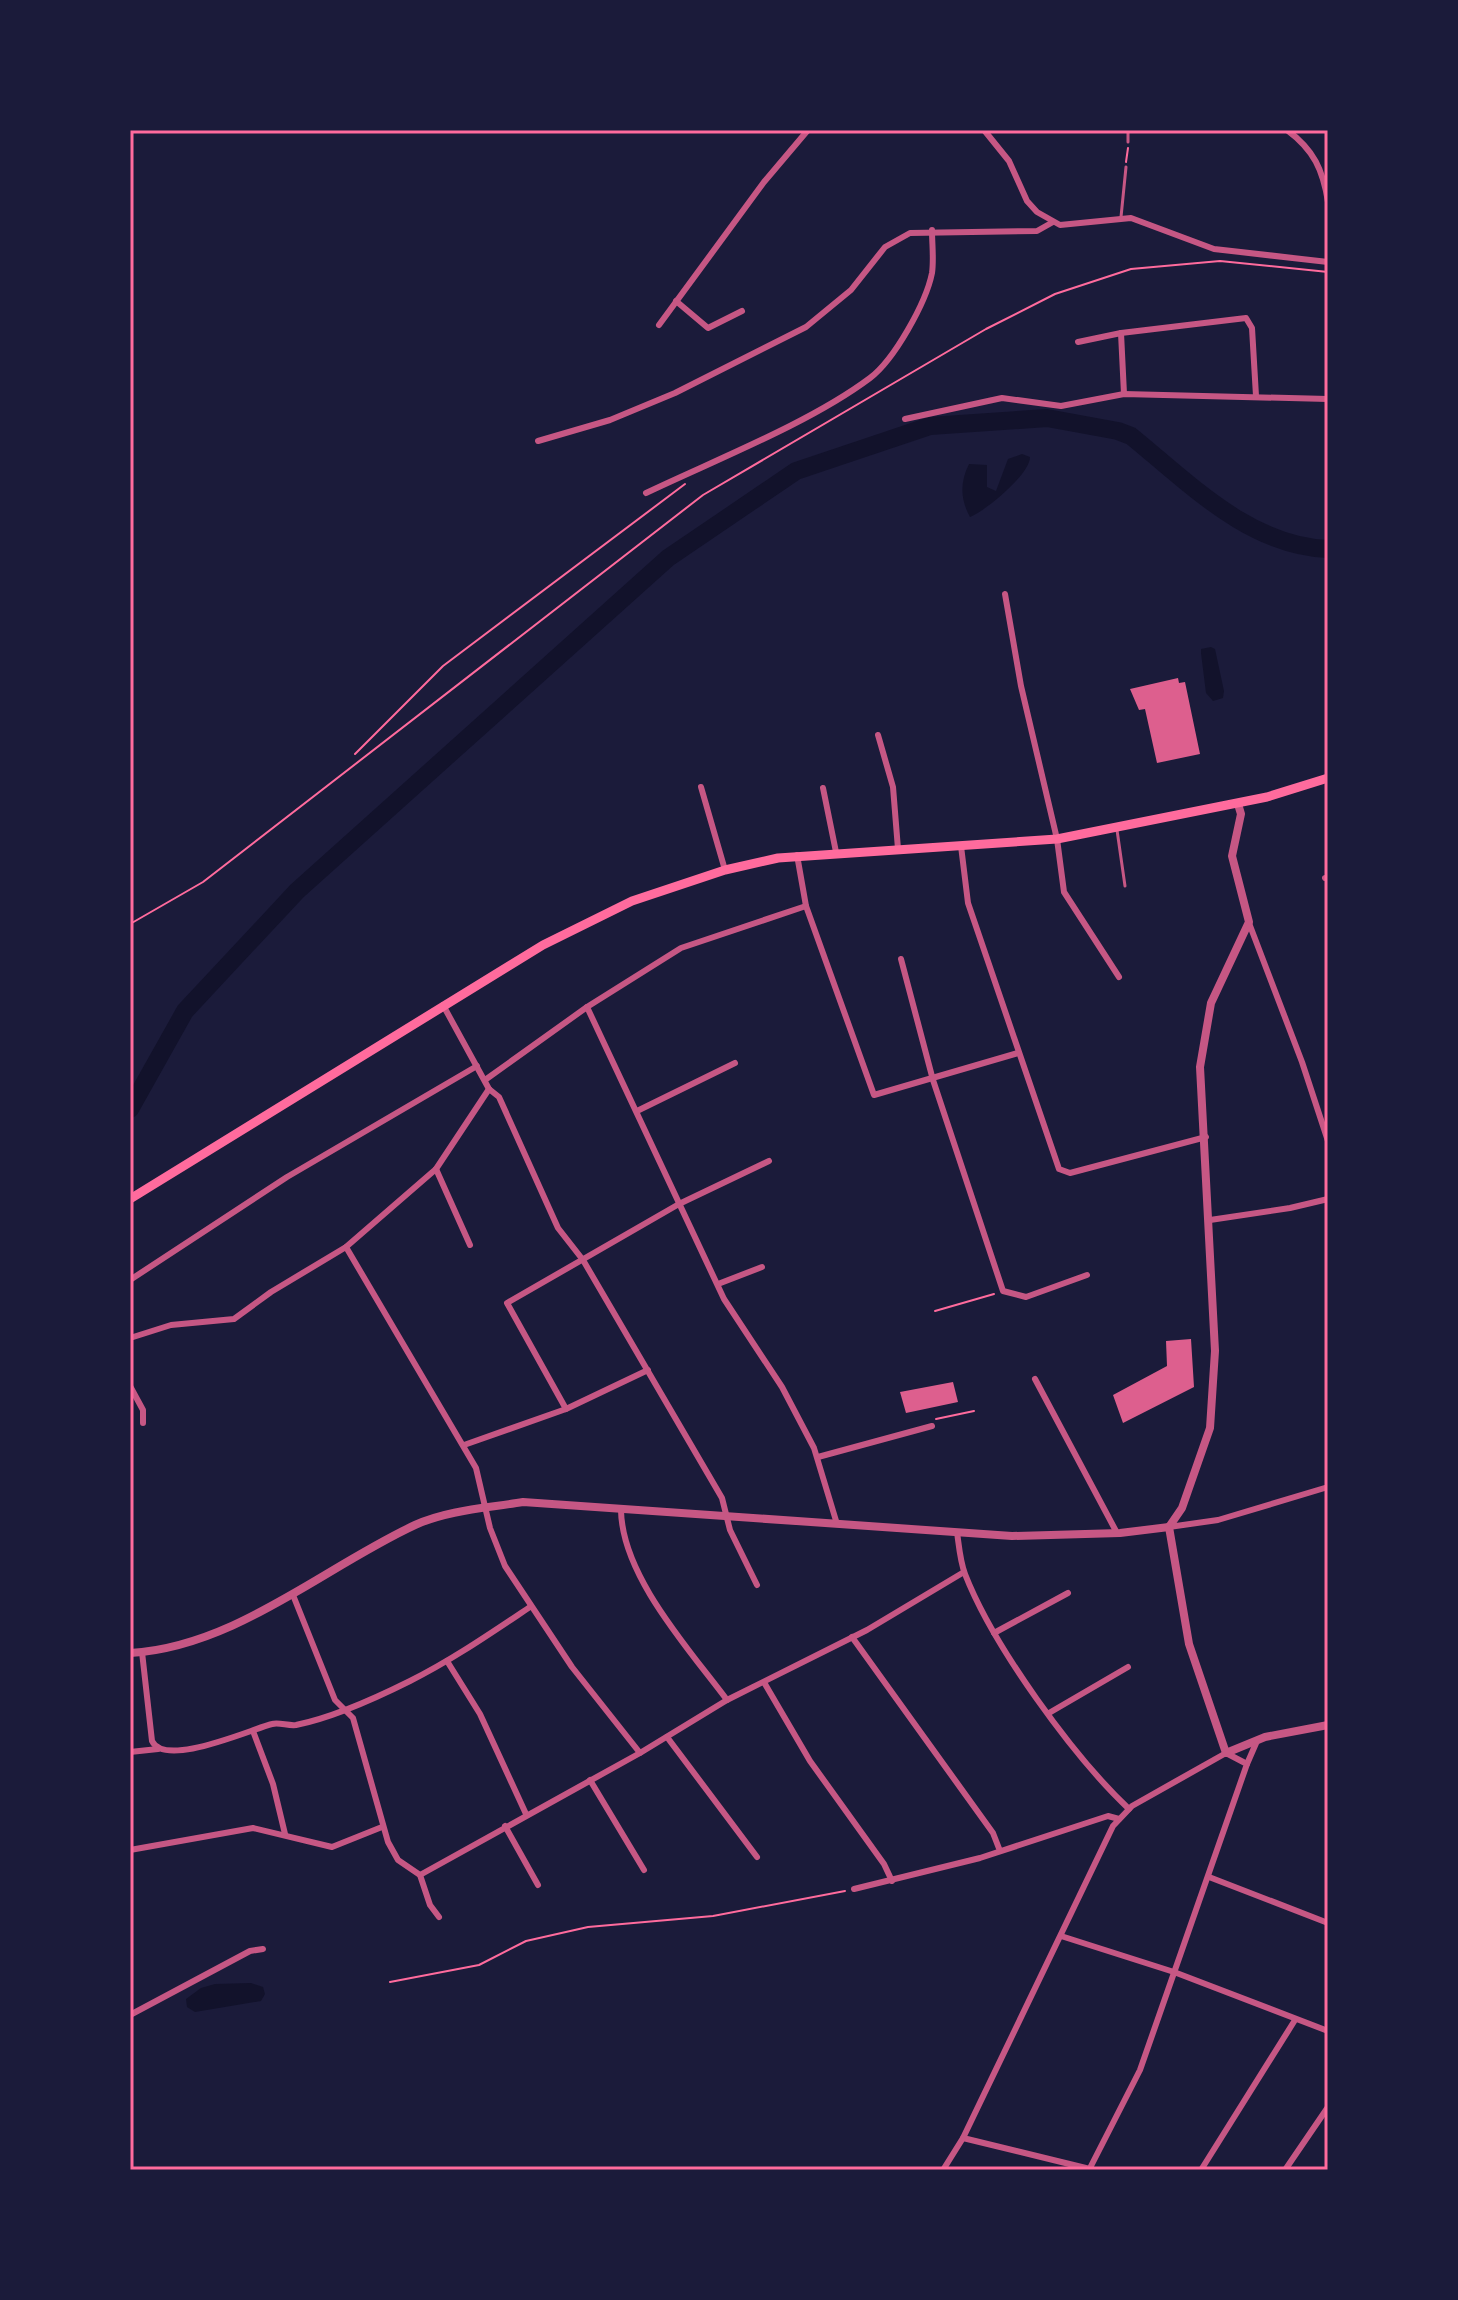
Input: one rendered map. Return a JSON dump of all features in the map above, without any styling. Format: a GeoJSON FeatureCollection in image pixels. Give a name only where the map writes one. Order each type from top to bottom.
{"type":"FeatureCollection","features":[{"type":"Feature","properties":{"kind":"main road"},"geometry":{"type":"LineString","coordinates":[[130,1199],[443,1005],[584,923],[632,901],[725,870],[797,855],[1057,839],[1117,830],[1238,804],[1328,778]]}},
{"type":"Feature","properties":{"kind":"street"},"geometry":{"type":"LineString","coordinates":[[659,325],[764,182],[808,130]]}},
{"type":"Feature","properties":{"kind":"street"},"geometry":{"type":"LineString","coordinates":[[984,130],[1009,161],[1027,201],[1053,222],[1073,226],[1131,218],[1214,249],[1328,262]]}},
{"type":"Feature","properties":{"kind":"street"},"geometry":{"type":"LineString","coordinates":[[1287,130],[1307,144],[1323,173],[1328,202]]}},
{"type":"Feature","properties":{"kind":"street"},"geometry":{"type":"LineString","coordinates":[[538,441],[610,420],[675,393],[806,327],[851,290],[885,247],[910,233],[932,230],[1037,231],[1053,222]]}},
{"type":"Feature","properties":{"kind":"street"},"geometry":{"type":"LineString","coordinates":[[646,493],[797,421],[871,377],[892,355],[926,291],[932,272],[932,230]]}},
{"type":"Feature","properties":{"kind":"street"},"geometry":{"type":"LineString","coordinates":[[676,301],[708,328],[742,311]]}},
{"type":"Feature","properties":{"kind":"street"},"geometry":{"type":"LineString","coordinates":[[1078,342],[1121,333],[1246,318],[1252,328],[1256,396]]}},
{"type":"Feature","properties":{"kind":"street"},"geometry":{"type":"LineString","coordinates":[[1121,333],[1124,394]]}},
{"type":"Feature","properties":{"kind":"street"},"geometry":{"type":"LineString","coordinates":[[905,419],[1002,398],[1061,406],[1124,394],[1328,399]]}},
{"type":"Feature","properties":{"kind":"street"},"geometry":{"type":"LineString","coordinates":[[1005,594],[1021,686],[1057,839],[1064,892],[1119,977]]}},
{"type":"Feature","properties":{"kind":"street"},"geometry":{"type":"LineString","coordinates":[[878,735],[893,787],[898,849]]}},
{"type":"Feature","properties":{"kind":"street"},"geometry":{"type":"LineString","coordinates":[[701,787],[725,870]]}},
{"type":"Feature","properties":{"kind":"street"},"geometry":{"type":"LineString","coordinates":[[823,788],[836,852]]}},
{"type":"Feature","properties":{"kind":"street"},"geometry":{"type":"LineString","coordinates":[[1238,804],[1241,814],[1232,856],[1249,922],[1328,1141]]}},
{"type":"Feature","properties":{"kind":"street"},"geometry":{"type":"LineString","coordinates":[[961,846],[968,903],[1059,1169],[1065,1173],[1206,1137]]}},
{"type":"Feature","properties":{"kind":"street"},"geometry":{"type":"LineString","coordinates":[[797,855],[806,906],[869,1089],[874,1095],[1018,1053]]}},
{"type":"Feature","properties":{"kind":"street"},"geometry":{"type":"LineString","coordinates":[[485,1080],[587,1007],[681,948],[806,906]]}},
{"type":"Feature","properties":{"kind":"street"},"geometry":{"type":"LineString","coordinates":[[1247,1764],[1226,1753],[1189,1644],[1169,1527],[1182,1508],[1210,1428],[1215,1351],[1200,1067],[1211,1003],[1249,922]]}},
{"type":"Feature","properties":{"kind":"street"},"geometry":{"type":"LineString","coordinates":[[901,959],[933,1080],[1003,1291],[1026,1297],[1087,1275]]}},
{"type":"Feature","properties":{"kind":"street"},"geometry":{"type":"LineString","coordinates":[[443,1005],[489,1089],[499,1097],[558,1228],[583,1260],[722,1498],[730,1530],[757,1585]]}},
{"type":"Feature","properties":{"kind":"street"},"geometry":{"type":"LineString","coordinates":[[587,1007],[718,1284],[747,1337],[782,1387],[818,1457],[837,1524]]}},
{"type":"Feature","properties":{"kind":"street"},"geometry":{"type":"LineString","coordinates":[[637,1111],[735,1063]]}},
{"type":"Feature","properties":{"kind":"street"},"geometry":{"type":"LineString","coordinates":[[130,1280],[287,1177],[477,1066]]}},
{"type":"Feature","properties":{"kind":"street"},"geometry":{"type":"LineString","coordinates":[[130,1338],[171,1325],[234,1319],[271,1292],[346,1247],[436,1169],[489,1089]]}},
{"type":"Feature","properties":{"kind":"street"},"geometry":{"type":"LineString","coordinates":[[566,1409],[507,1303],[679,1204],[769,1161]]}},
{"type":"Feature","properties":{"kind":"street"},"geometry":{"type":"LineString","coordinates":[[436,1169],[470,1245]]}},
{"type":"Feature","properties":{"kind":"street"},"geometry":{"type":"LineString","coordinates":[[1210,1220],[1328,1199]]}},
{"type":"Feature","properties":{"kind":"street"},"geometry":{"type":"LineString","coordinates":[[346,1247],[476,1468],[505,1566],[572,1667],[640,1753]]}},
{"type":"Feature","properties":{"kind":"street"},"geometry":{"type":"LineString","coordinates":[[718,1284],[762,1267]]}},
{"type":"Feature","properties":{"kind":"street"},"geometry":{"type":"LineString","coordinates":[[464,1445],[566,1409],[648,1370]]}},
{"type":"Feature","properties":{"kind":"street"},"geometry":{"type":"LineString","coordinates":[[1035,1379],[1117,1533]]}},
{"type":"Feature","properties":{"kind":"street"},"geometry":{"type":"LineString","coordinates":[[130,1386],[143,1410],[143,1423]]}},
{"type":"Feature","properties":{"kind":"street"},"geometry":{"type":"LineString","coordinates":[[818,1457],[932,1426]]}},
{"type":"Feature","properties":{"kind":"street"},"geometry":{"type":"LineString","coordinates":[[130,1653],[220,1629],[293,1595],[416,1524],[523,1502],[1012,1536],[1117,1533],[1218,1520],[1328,1487]]}},
{"type":"Feature","properties":{"kind":"street"},"geometry":{"type":"LineString","coordinates":[[621,1510],[625,1538],[640,1574],[727,1700]]}},
{"type":"Feature","properties":{"kind":"street"},"geometry":{"type":"LineString","coordinates":[[957,1532],[964,1572],[994,1633],[1095,1774],[1129,1809]]}},
{"type":"Feature","properties":{"kind":"street"},"geometry":{"type":"LineString","coordinates":[[420,1875],[640,1753],[727,1700],[765,1684],[964,1572]]}},
{"type":"Feature","properties":{"kind":"street"},"geometry":{"type":"LineString","coordinates":[[994,1633],[1068,1593]]}},
{"type":"Feature","properties":{"kind":"street"},"geometry":{"type":"LineString","coordinates":[[293,1595],[335,1700],[353,1718],[382,1827],[398,1860],[420,1875],[430,1905],[439,1917]]}},
{"type":"Feature","properties":{"kind":"street"},"geometry":{"type":"LineString","coordinates":[[130,1752],[158,1749],[170,1752],[275,1723],[294,1725],[345,1708],[408,1683],[530,1607]]}},
{"type":"Feature","properties":{"kind":"street"},"geometry":{"type":"LineString","coordinates":[[852,1637],[993,1833],[1000,1851]]}},
{"type":"Feature","properties":{"kind":"street"},"geometry":{"type":"LineString","coordinates":[[142,1652],[152,1741],[158,1749]]}},
{"type":"Feature","properties":{"kind":"street"},"geometry":{"type":"LineString","coordinates":[[447,1661],[480,1714],[526,1814]]}},
{"type":"Feature","properties":{"kind":"street"},"geometry":{"type":"LineString","coordinates":[[1049,1713],[1128,1667]]}},
{"type":"Feature","properties":{"kind":"street"},"geometry":{"type":"LineString","coordinates":[[765,1684],[810,1761],[884,1864],[892,1881]]}},
{"type":"Feature","properties":{"kind":"street"},"geometry":{"type":"LineString","coordinates":[[943,2170],[963,2138],[1119,1819],[1129,1809],[1226,1753],[1257,1740],[1328,1725]]}},
{"type":"Feature","properties":{"kind":"street"},"geometry":{"type":"LineString","coordinates":[[253,1731],[273,1784],[285,1835]]}},
{"type":"Feature","properties":{"kind":"street"},"geometry":{"type":"LineString","coordinates":[[667,1737],[757,1857]]}},
{"type":"Feature","properties":{"kind":"street"},"geometry":{"type":"LineString","coordinates":[[963,2138],[1092,2169],[1135,2081],[1257,1740]]}},
{"type":"Feature","properties":{"kind":"street"},"geometry":{"type":"LineString","coordinates":[[590,1780],[644,1870]]}},
{"type":"Feature","properties":{"kind":"street"},"geometry":{"type":"LineString","coordinates":[[854,1889],[1000,1851],[1108,1816],[1119,1819]]}},
{"type":"Feature","properties":{"kind":"street"},"geometry":{"type":"LineString","coordinates":[[505,1826],[538,1885]]}},
{"type":"Feature","properties":{"kind":"street"},"geometry":{"type":"LineString","coordinates":[[130,1850],[253,1828],[332,1847],[382,1827]]}},
{"type":"Feature","properties":{"kind":"street"},"geometry":{"type":"LineString","coordinates":[[1209,1877],[1328,1923]]}},
{"type":"Feature","properties":{"kind":"street"},"geometry":{"type":"LineString","coordinates":[[1061,1936],[1174,1972],[1328,2031]]}},
{"type":"Feature","properties":{"kind":"street"},"geometry":{"type":"LineString","coordinates":[[130,2015],[250,1951],[263,1949]]}},
{"type":"Feature","properties":{"kind":"street"},"geometry":{"type":"LineString","coordinates":[[1201,2170],[1295,2020]]}},
{"type":"Feature","properties":{"kind":"street"},"geometry":{"type":"LineString","coordinates":[[1285,2170],[1328,2107]]}},
{"type":"Feature","properties":{"kind":"lane"},"geometry":{"type":"LineString","coordinates":[[1128,130],[1128,142]]}},
{"type":"Feature","properties":{"kind":"lane"},"geometry":{"type":"LineString","coordinates":[[1121,217],[1126,167]]}},
{"type":"Feature","properties":{"kind":"lane"},"geometry":{"type":"LineString","coordinates":[[1117,830],[1125,886]]}},
{"type":"Feature","properties":{"kind":"path"},"geometry":{"type":"LineString","coordinates":[[1126,167],[1128,142]]}},
{"type":"Feature","properties":{"kind":"path"},"geometry":{"type":"LineString","coordinates":[[130,924],[216,873],[703,495],[986,329],[1055,294],[1131,269],[1220,261],[1328,272]]}},
{"type":"Feature","properties":{"kind":"path"},"geometry":{"type":"LineString","coordinates":[[355,754],[443,666],[685,484],[690,472]]}},
{"type":"Feature","properties":{"kind":"path"},"geometry":{"type":"LineString","coordinates":[[935,1311],[1003,1291]]}},
{"type":"Feature","properties":{"kind":"path"},"geometry":{"type":"LineString","coordinates":[[932,1426],[932,1420],[974,1411]]}},
{"type":"Feature","properties":{"kind":"path"},"geometry":{"type":"LineString","coordinates":[[390,1982],[479,1965],[526,1941],[588,1927],[713,1916],[854,1889]]}},
{"type":"Feature","properties":{"kind":"shaded area"},"geometry":{"type":"Polygon","coordinates":[[[1022,454],[1030,457],[1023,473],[996,499],[970,517],[962,490],[969,464],[987,465],[987,487],[996,491],[1008,459],[1022,454]]]}},
{"type":"Feature","properties":{"kind":"shaded area"},"geometry":{"type":"Polygon","coordinates":[[[1201,649],[1215,649],[1224,691],[1223,698],[1213,701],[1206,693],[1201,653],[1201,649]]]}},
{"type":"Feature","properties":{"kind":"shaded area"},"geometry":{"type":"Polygon","coordinates":[[[251,1983],[263,1987],[265,1994],[261,2001],[195,2012],[187,2007],[186,1999],[201,1988],[215,1984],[251,1983]]]}},
{"type":"Feature","properties":{"kind":"building"},"geometry":{"type":"Polygon","coordinates":[[[1178,678],[1179,683],[1185,682],[1200,754],[1157,763],[1145,709],[1139,710],[1130,689],[1178,678]]]}},
{"type":"Feature","properties":{"kind":"building"},"geometry":{"type":"Polygon","coordinates":[[[1191,1339],[1194,1387],[1123,1423],[1113,1395],[1167,1366],[1166,1341],[1191,1339]]]}},
{"type":"Feature","properties":{"kind":"building"},"geometry":{"type":"Polygon","coordinates":[[[953,1382],[958,1402],[906,1413],[900,1392],[953,1382]]]}},
{"type":"Feature","properties":{"kind":"waterway"},"geometry":{"type":"LineString","coordinates":[[130,1109],[185,1011],[297,891],[668,558],[796,471],[930,426],[1047,418],[1131,436],[1198,492],[1246,524],[1272,537],[1328,549]]}}]}
